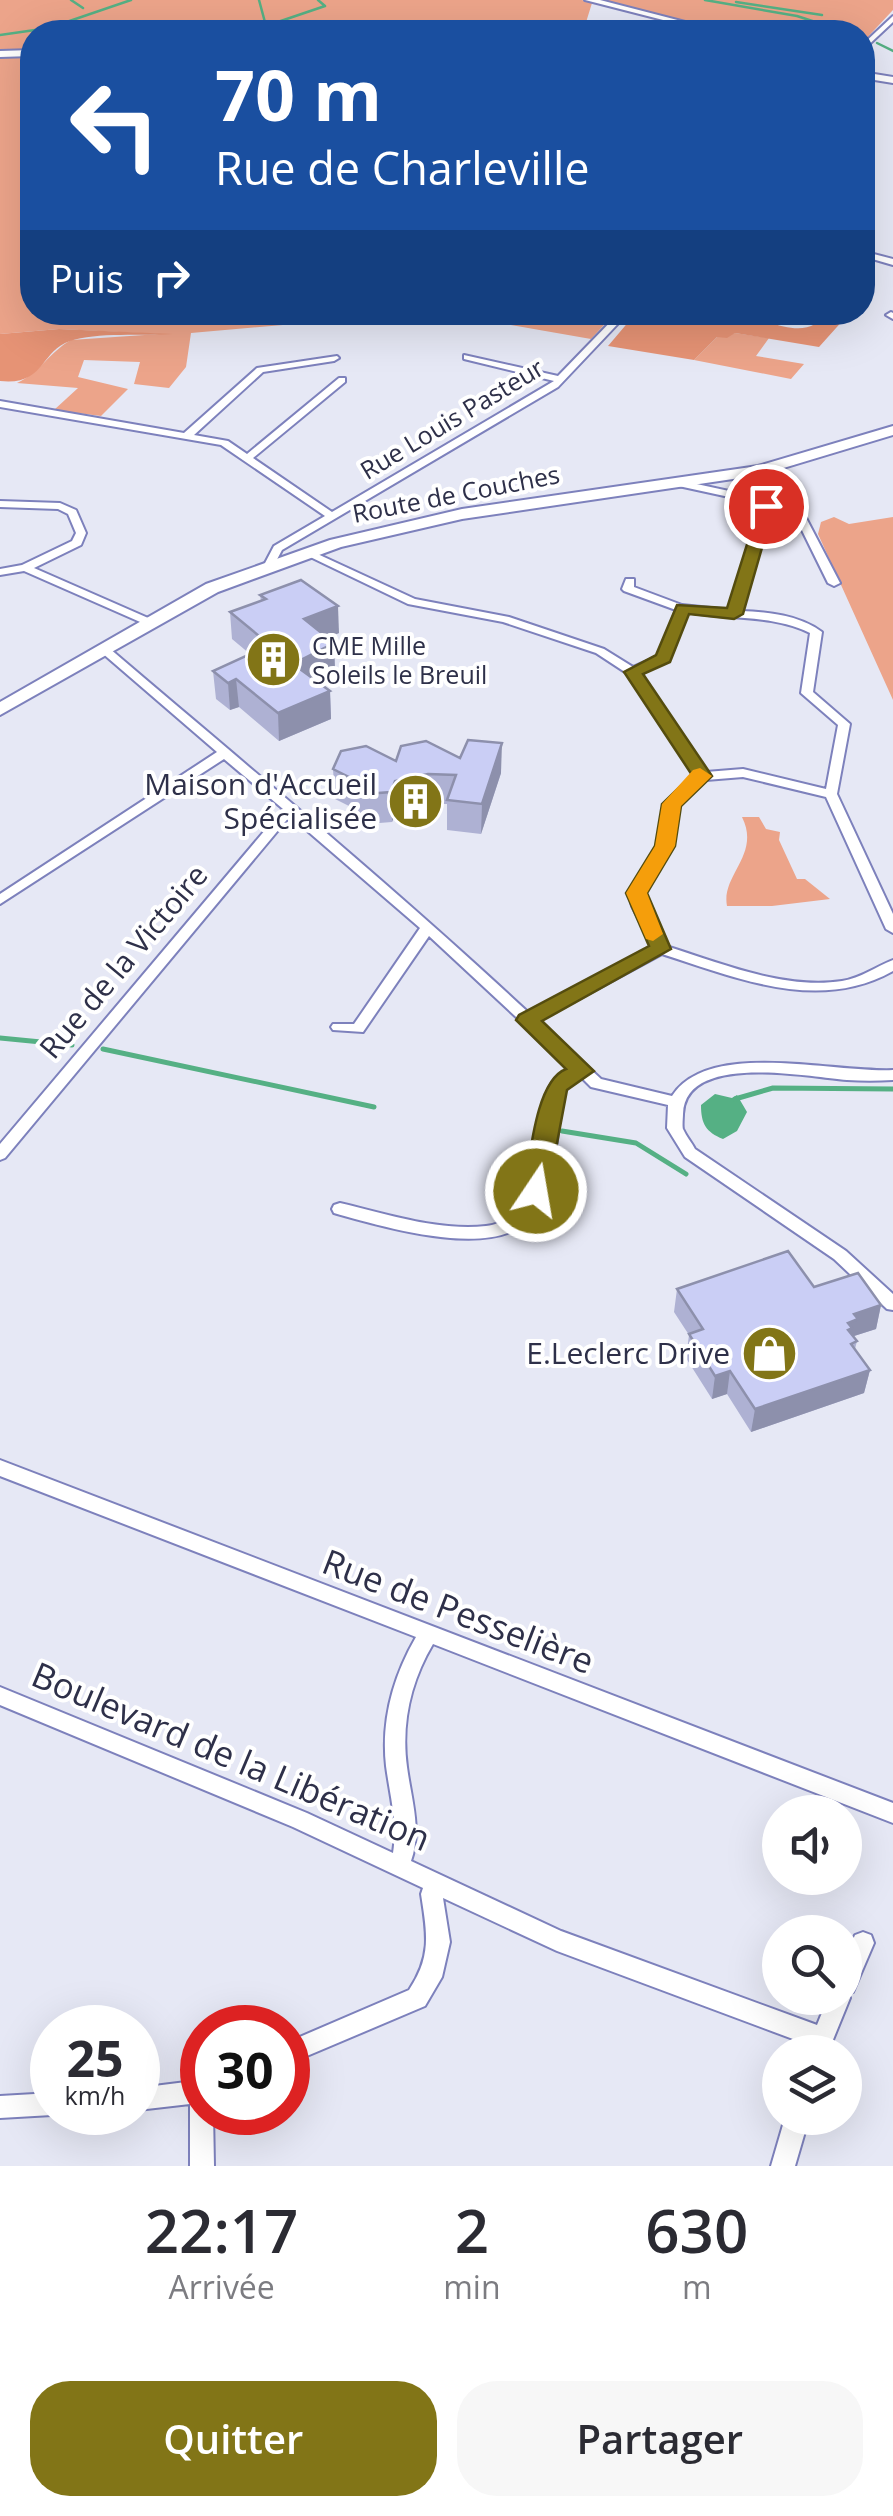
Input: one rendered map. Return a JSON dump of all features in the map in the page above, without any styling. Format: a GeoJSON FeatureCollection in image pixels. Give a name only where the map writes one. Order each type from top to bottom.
{"type":"FeatureCollection","features":[{"type":"Feature","properties":{"kind":"main road","name":"Route de Couches"},"geometry":{"type":"LineString","coordinates":[[0,710],[212,588],[285,551],[312,551],[462,514],[778,466],[893,430]]}},
{"type":"Feature","properties":{"kind":"street"},"geometry":{"type":"LineString","coordinates":[[589,0],[671,20]]}},
{"type":"Feature","properties":{"kind":"street"},"geometry":{"type":"LineString","coordinates":[[875,36],[893,18]]}},
{"type":"Feature","properties":{"kind":"street","name":"Rue Louis Pasteur"},"geometry":{"type":"LineString","coordinates":[[285,551],[333,517],[562,380],[612,325]]}},
{"type":"Feature","properties":{"kind":"street"},"geometry":{"type":"LineString","coordinates":[[467,357],[562,380]]}},
{"type":"Feature","properties":{"kind":"street"},"geometry":{"type":"LineString","coordinates":[[188,436],[260,370],[334,358]]}},
{"type":"Feature","properties":{"kind":"street"},"geometry":{"type":"LineString","coordinates":[[250,458],[342,380]]}},
{"type":"Feature","properties":{"kind":"street"},"geometry":{"type":"LineString","coordinates":[[0,404],[224,444],[333,517]]}},
{"type":"Feature","properties":{"kind":"street"},"geometry":{"type":"LineString","coordinates":[[678,483],[790,507],[800,514],[834,583]]}},
{"type":"Feature","properties":{"kind":"street"},"geometry":{"type":"LineString","coordinates":[[734,614],[766,510],[762,503]]}},
{"type":"Feature","properties":{"kind":"street"},"geometry":{"type":"LineString","coordinates":[[0,504],[60,506],[72,512],[81,538],[25,568],[0,572]]}},
{"type":"Feature","properties":{"kind":"street"},"geometry":{"type":"LineString","coordinates":[[285,551],[312,551],[399,598],[519,624],[600,651],[632,672],[702,776]]}},
{"type":"Feature","properties":{"kind":"street"},"geometry":{"type":"LineString","coordinates":[[25,568],[150,624]]}},
{"type":"Feature","properties":{"kind":"street"},"geometry":{"type":"LineString","coordinates":[[630,582],[628,589],[683,608],[799,623],[816,632],[807,693],[844,724],[831,794],[893,929]]}},
{"type":"Feature","properties":{"kind":"street"},"geometry":{"type":"LineString","coordinates":[[632,672],[663,658],[683,608]]}},
{"type":"Feature","properties":{"kind":"street"},"geometry":{"type":"LineString","coordinates":[[105,650],[428,927],[596,1083],[676,1102]]}},
{"type":"Feature","properties":{"kind":"street"},"geometry":{"type":"LineString","coordinates":[[0,900],[226,752]]}},
{"type":"Feature","properties":{"kind":"street"},"geometry":{"type":"LineString","coordinates":[[660,949],[636,893],[665,846],[672,804],[702,776],[744,773],[831,794]]}},
{"type":"Feature","properties":{"kind":"street","name":"Rue de la Victoire"},"geometry":{"type":"LineString","coordinates":[[0,1154],[291,807]]}},
{"type":"Feature","properties":{"kind":"street"},"geometry":{"type":"LineString","coordinates":[[338,1028],[358,1029],[428,927]]}},
{"type":"Feature","properties":{"kind":"street"},"geometry":{"type":"LineString","coordinates":[[527,1020],[660,949],[773,983],[808,987],[868,980],[893,965]]}},
{"type":"Feature","properties":{"kind":"street"},"geometry":{"type":"LineString","coordinates":[[893,1075],[737,1069],[710,1073],[689,1084],[676,1102],[675,1128],[690,1153],[840,1255],[893,1304]]}},
{"type":"Feature","properties":{"kind":"street"},"geometry":{"type":"LineString","coordinates":[[340,1208],[467,1234],[499,1231],[516,1223],[526,1214],[536,1191],[556,1089],[564,1078],[582,1071]]}},
{"type":"Feature","properties":{"kind":"street","name":"Rue de Pesselière"},"geometry":{"type":"LineString","coordinates":[[0,1468],[426,1636],[893,1812]]}},
{"type":"Feature","properties":{"kind":"street"},"geometry":{"type":"LineString","coordinates":[[399,1866],[408,1848],[395,1748],[399,1700],[407,1670],[426,1636]]}},
{"type":"Feature","properties":{"kind":"street","name":"Boulevard de la Libération"},"geometry":{"type":"LineString","coordinates":[[0,1696],[300,1820],[557,1940],[794,2035]]}},
{"type":"Feature","properties":{"kind":"street","name":"Boulevard de la Libération"},"geometry":{"type":"LineString","coordinates":[[310,2044],[417,1998],[431,1978],[439,1942],[434,1883]]}},
{"type":"Feature","properties":{"kind":"street"},"geometry":{"type":"LineString","coordinates":[[0,2107],[30,2105]]}},
{"type":"Feature","properties":{"kind":"street"},"geometry":{"type":"LineString","coordinates":[[202,2135],[202,2166]]}},
{"type":"Feature","properties":{"kind":"street"},"geometry":{"type":"LineString","coordinates":[[783,2166],[792,2135]]}},
{"type":"Feature","properties":{"kind":"shaded area"},"geometry":{"type":"Polygon","coordinates":[[[0,0],[592,3],[587,20],[20,20],[20,51],[0,51],[0,0]]]}},
{"type":"Feature","properties":{"kind":"shaded area"},"geometry":{"type":"Polygon","coordinates":[[[596,0],[893,0],[893,10],[875,29],[875,20],[679,20],[596,0]]]}},
{"type":"Feature","properties":{"kind":"shaded area"},"geometry":{"type":"Polygon","coordinates":[[[0,55],[20,55],[20,325],[283,325],[191,333],[186,367],[169,388],[134,384],[140,362],[84,360],[78,377],[128,389],[101,416],[54,410],[78,388],[17,383],[71,340],[159,334],[59,329],[0,334],[0,55]]]}},
{"type":"Feature","properties":{"kind":"shaded area"},"geometry":{"type":"Polygon","coordinates":[[[510,325],[604,325],[591,339],[510,325]]]}},
{"type":"Feature","properties":{"kind":"shaded area"},"geometry":{"type":"Polygon","coordinates":[[[626,325],[839,325],[819,347],[735,333],[727,338],[717,337],[694,360],[608,346],[626,325]]]}},
{"type":"Feature","properties":{"kind":"shaded area"},"geometry":{"type":"Polygon","coordinates":[[[59,329],[173,334],[81,338],[60,346],[26,378],[0,381],[0,334],[59,329]]]}},
{"type":"Feature","properties":{"kind":"shaded area"},"geometry":{"type":"Polygon","coordinates":[[[735,333],[769,338],[756,356],[804,364],[791,379],[694,360],[717,337],[735,333]]]}},
{"type":"Feature","properties":{"kind":"shaded area"},"geometry":{"type":"Polygon","coordinates":[[[834,517],[849,524],[893,517],[893,700],[818,534],[821,522],[834,517]]]}},
{"type":"Feature","properties":{"kind":"shaded area"},"geometry":{"type":"Polygon","coordinates":[[[742,817],[759,817],[766,829],[780,832],[779,840],[797,879],[805,879],[830,899],[772,906],[727,906],[729,884],[747,843],[742,817]]]}},
{"type":"Feature","properties":{"kind":"shaded area"},"geometry":{"type":"Polygon","coordinates":[[[715,1094],[732,1098],[737,1095],[747,1112],[737,1131],[723,1139],[709,1130],[702,1117],[701,1105],[715,1094]]]}},
{"type":"Feature","properties":{"kind":"building"},"geometry":{"type":"Polygon","coordinates":[[[301,580],[338,606],[304,619],[334,643],[293,664],[330,691],[278,713],[236,679],[228,683],[213,671],[270,645],[230,612],[266,599],[260,595],[301,580]]]}},
{"type":"Feature","properties":{"kind":"building"},"geometry":{"type":"Polygon","coordinates":[[[468,740],[502,743],[482,804],[447,800],[456,775],[428,774],[395,781],[391,792],[352,795],[357,781],[333,769],[341,751],[366,746],[396,761],[401,746],[426,741],[460,758],[468,740]]]}},
{"type":"Feature","properties":{"kind":"building","name":"E.Leclerc Drive"},"geometry":{"type":"Polygon","coordinates":[[[788,1251],[814,1287],[858,1273],[881,1305],[854,1314],[858,1319],[848,1323],[852,1328],[848,1330],[857,1341],[851,1344],[870,1370],[755,1409],[730,1371],[715,1376],[689,1334],[703,1329],[677,1289],[788,1251]]]}},
{"type":"Feature","properties":{"kind":"waterway"},"geometry":{"type":"LineString","coordinates":[[71,0],[83,8]]}},
{"type":"Feature","properties":{"kind":"waterway"},"geometry":{"type":"LineString","coordinates":[[72,20],[131,0]]}},
{"type":"Feature","properties":{"kind":"waterway"},"geometry":{"type":"LineString","coordinates":[[259,0],[264,20]]}},
{"type":"Feature","properties":{"kind":"waterway"},"geometry":{"type":"LineString","coordinates":[[284,20],[325,6],[318,0]]}},
{"type":"Feature","properties":{"kind":"waterway"},"geometry":{"type":"LineString","coordinates":[[705,0],[809,20]]}},
{"type":"Feature","properties":{"kind":"waterway"},"geometry":{"type":"LineString","coordinates":[[736,2],[822,15]]}},
{"type":"Feature","properties":{"kind":"waterway"},"geometry":{"type":"LineString","coordinates":[[0,35],[20,32]]}},
{"type":"Feature","properties":{"kind":"waterway"},"geometry":{"type":"LineString","coordinates":[[877,43],[893,51]]}},
{"type":"Feature","properties":{"kind":"waterway"},"geometry":{"type":"LineString","coordinates":[[0,1038],[72,1045]]}},
{"type":"Feature","properties":{"kind":"waterway"},"geometry":{"type":"LineString","coordinates":[[103,1049],[374,1107]]}},
{"type":"Feature","properties":{"kind":"waterway"},"geometry":{"type":"LineString","coordinates":[[735,1099],[773,1088],[893,1089]]}},
{"type":"Feature","properties":{"kind":"waterway"},"geometry":{"type":"LineString","coordinates":[[562,1131],[636,1143],[686,1174]]}},
{"type":"Feature","properties":{"kind":"slow traffic"},"geometry":{"type":"LineString","coordinates":[[653,934],[636,893],[639,884],[655,868],[665,846],[672,804],[700,774]]}},
{"type":"Feature","properties":{"kind":"place","name":"CME Mille Soleils le Breuil"},"geometry":{"type":"Point","coordinates":[273,660]}},
{"type":"Feature","properties":{"kind":"place","name":"Maison d'Accueil Spécialisée"},"geometry":{"type":"Point","coordinates":[416,802]}},
{"type":"Feature","properties":{"kind":"place","name":"E.Leclerc Drive"},"geometry":{"type":"Point","coordinates":[769,1354]}},
{"type":"Feature","properties":{"kind":"route"},"geometry":{"type":"LineString","coordinates":[[536,1191],[556,1089],[564,1078],[582,1071],[527,1020],[660,949],[636,893],[639,884],[655,868],[665,846],[672,804],[702,776],[632,672],[658,664],[663,658],[683,608],[734,614],[766,506]]}}]}
